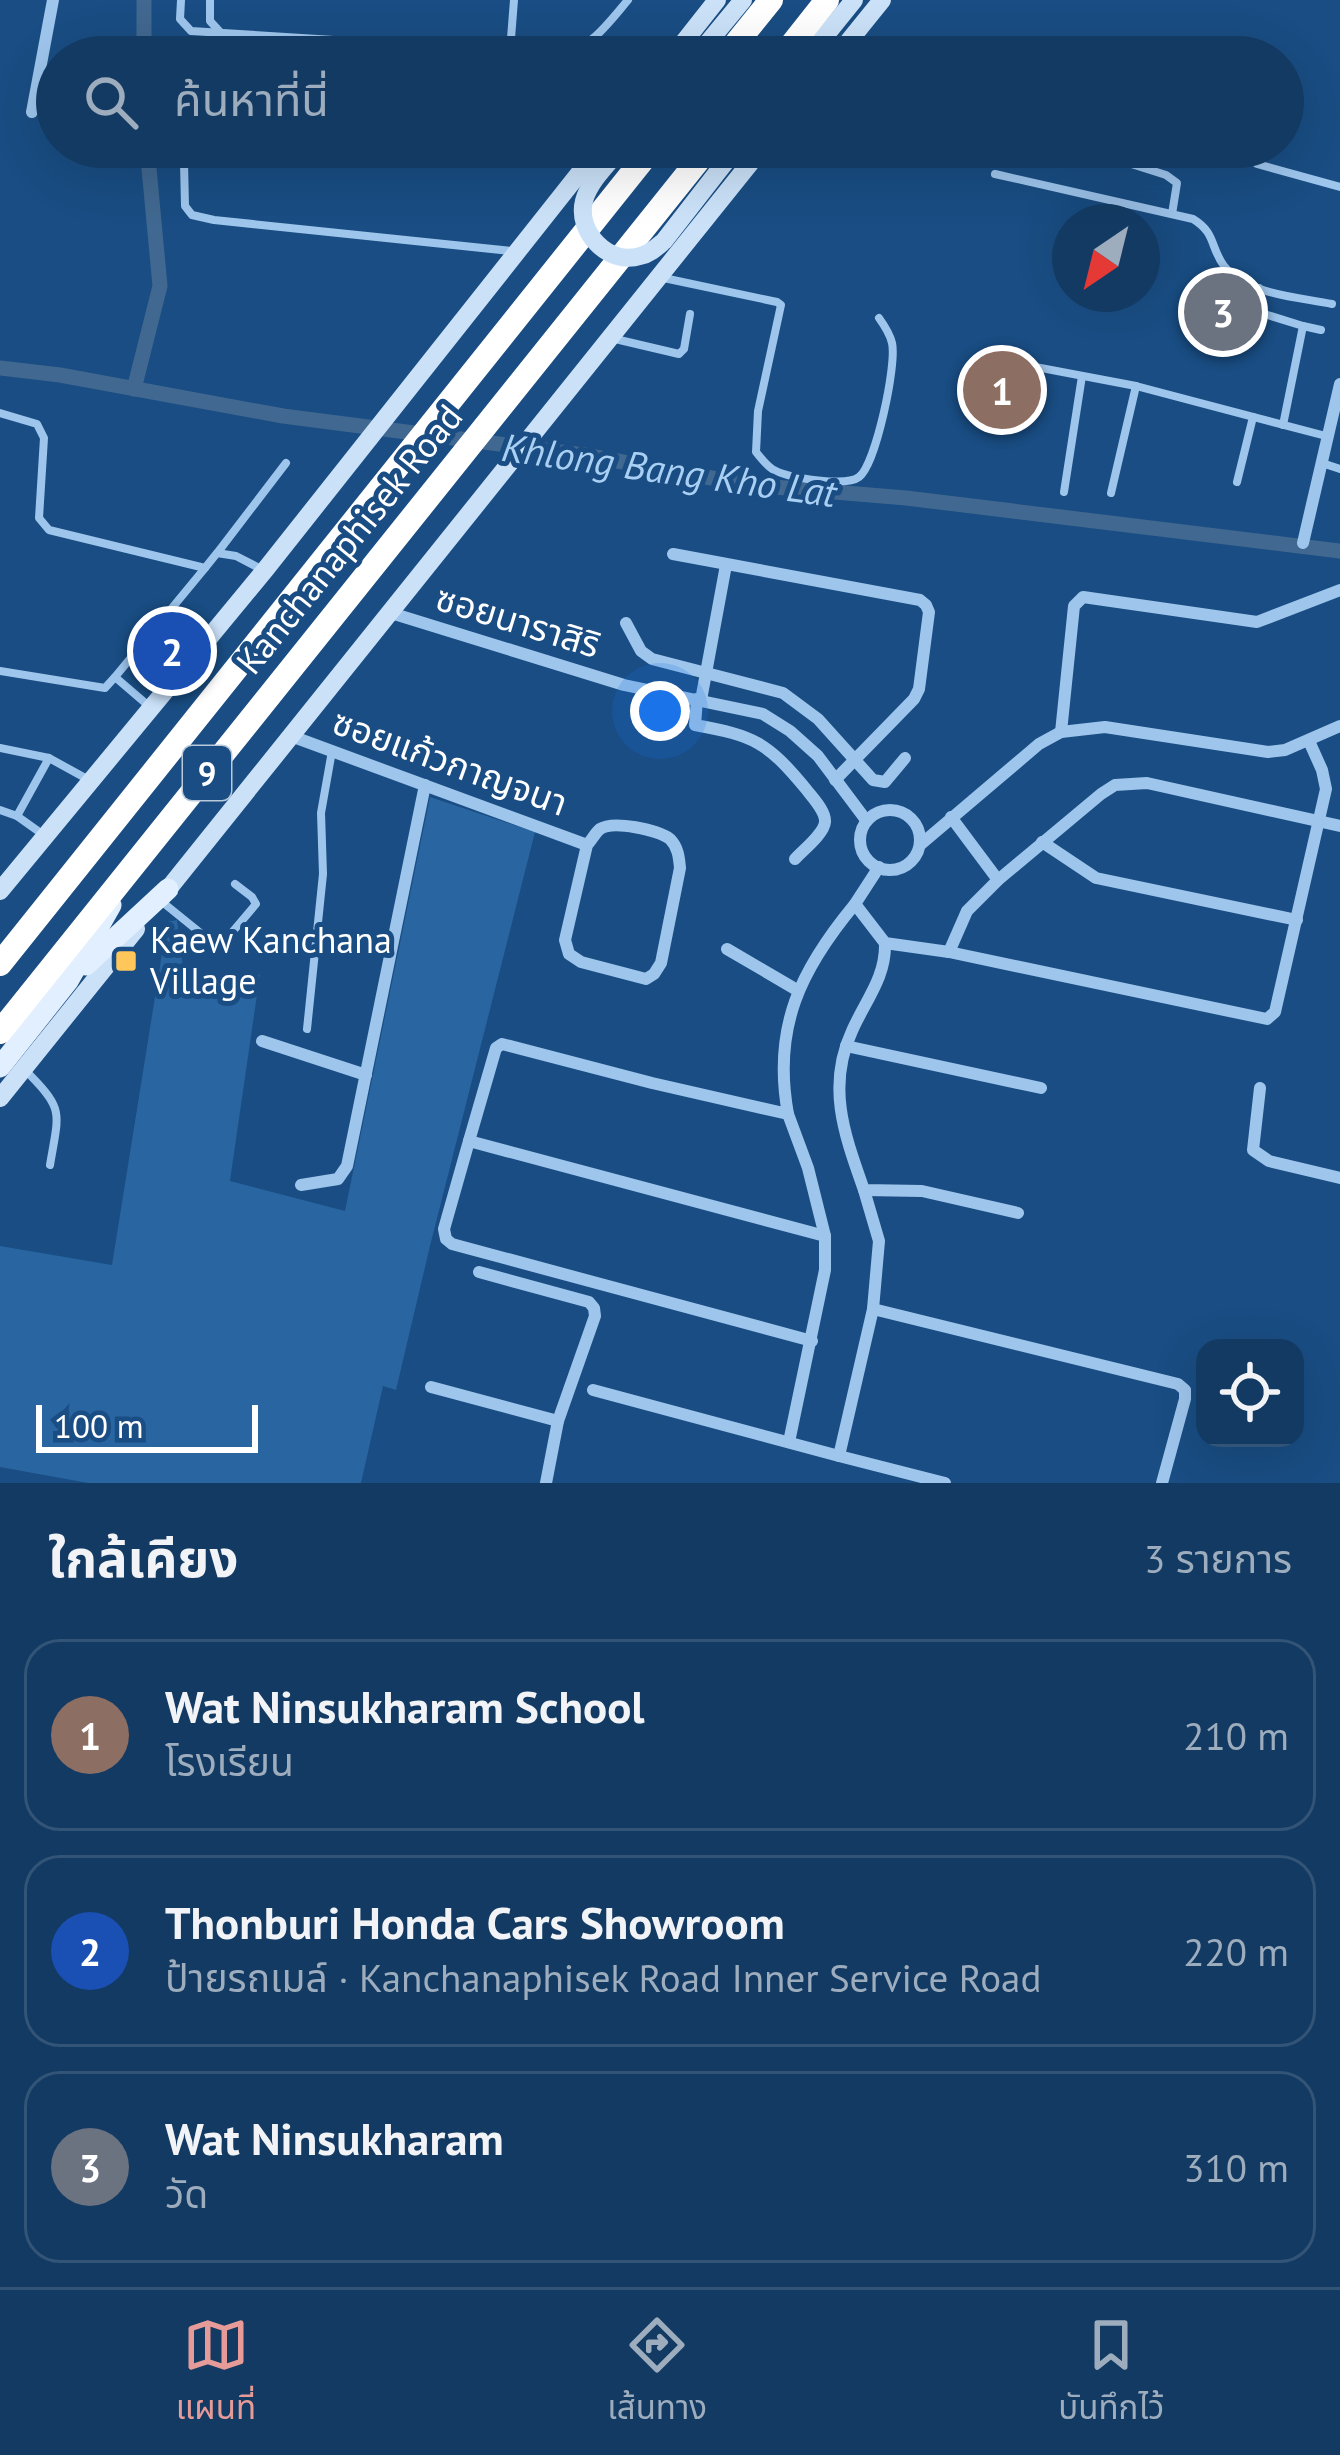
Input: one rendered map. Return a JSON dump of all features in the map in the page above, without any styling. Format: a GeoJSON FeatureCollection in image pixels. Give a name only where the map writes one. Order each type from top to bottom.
{"type":"FeatureCollection","features":[{"type":"Feature","properties":{"kind":"highway"},"geometry":{"type":"LineString","coordinates":[[742,36],[771,0]]}},
{"type":"Feature","properties":{"kind":"highway"},"geometry":{"type":"LineString","coordinates":[[799,36],[827,0]]}},
{"type":"Feature","properties":{"kind":"highway","name":"Kanchanaphisek Road"},"geometry":{"type":"LineString","coordinates":[[0,964],[636,168]]}},
{"type":"Feature","properties":{"kind":"highway","name":"Kanchanaphisek Road"},"geometry":{"type":"LineString","coordinates":[[13,1050],[136,861],[693,168]]}},
{"type":"Feature","properties":{"kind":"highway"},"geometry":{"type":"LineString","coordinates":[[0,952],[30,927]]}},
{"type":"Feature","properties":{"kind":"main road"},"geometry":{"type":"LineString","coordinates":[[689,36],[717,0]]}},
{"type":"Feature","properties":{"kind":"main road"},"geometry":{"type":"LineString","coordinates":[[713,36],[743,0]]}},
{"type":"Feature","properties":{"kind":"main road"},"geometry":{"type":"LineString","coordinates":[[825,36],[854,0]]}},
{"type":"Feature","properties":{"kind":"main road"},"geometry":{"type":"LineString","coordinates":[[853,36],[882,0]]}},
{"type":"Feature","properties":{"kind":"main road"},"geometry":{"type":"LineString","coordinates":[[2,882],[265,570],[583,168]]}},
{"type":"Feature","properties":{"kind":"main road"},"geometry":{"type":"LineString","coordinates":[[606,168],[585,197],[583,221],[598,245],[631,258],[664,241],[721,168]]}},
{"type":"Feature","properties":{"kind":"main road"},"geometry":{"type":"LineString","coordinates":[[0,1098],[13,1050],[164,894],[746,168]]}},
{"type":"Feature","properties":{"kind":"main road"},"geometry":{"type":"LineString","coordinates":[[0,1067],[68,981],[136,861]]}},
{"type":"Feature","properties":{"kind":"main road"},"geometry":{"type":"LineString","coordinates":[[68,981],[164,894]]}},
{"type":"Feature","properties":{"kind":"street"},"geometry":{"type":"LineString","coordinates":[[46,36],[53,0]]}},
{"type":"Feature","properties":{"kind":"street"},"geometry":{"type":"LineString","coordinates":[[33,105],[36,89]]}},
{"type":"Feature","properties":{"kind":"street"},"geometry":{"type":"LineString","coordinates":[[1304,543],[1340,384]]}},
{"type":"Feature","properties":{"kind":"street"},"geometry":{"type":"LineString","coordinates":[[674,554],[926,604],[929,612],[919,688],[906,709],[835,780]]}},
{"type":"Feature","properties":{"kind":"street"},"geometry":{"type":"LineString","coordinates":[[726,565],[695,725],[747,735],[763,744],[818,804],[824,826],[795,859]]}},
{"type":"Feature","properties":{"kind":"street"},"geometry":{"type":"LineString","coordinates":[[1061,732],[1075,606],[1083,597],[1257,622],[1340,590]]}},
{"type":"Feature","properties":{"kind":"street","name":"ซอยนาราสิริ"},"geometry":{"type":"LineString","coordinates":[[392,614],[624,685],[763,714],[804,743],[866,820],[861,850],[879,867]]}},
{"type":"Feature","properties":{"kind":"street"},"geometry":{"type":"LineString","coordinates":[[626,623],[641,651],[652,659],[783,693],[818,719],[879,783],[904,758]]}},
{"type":"Feature","properties":{"kind":"street"},"geometry":{"type":"LineString","coordinates":[[789,1442],[825,1270],[825,1236],[782,1082],[797,990],[822,944],[879,867],[894,869],[911,862],[920,845],[951,817],[1061,732],[1105,727],[1268,752],[1285,750],[1340,726]]}},
{"type":"Feature","properties":{"kind":"street","name":"ซอยแก้วกาญจนา"},"geometry":{"type":"LineString","coordinates":[[291,736],[587,845]]}},
{"type":"Feature","properties":{"kind":"street"},"geometry":{"type":"LineString","coordinates":[[885,943],[1272,1017],[1325,789],[1309,741]]}},
{"type":"Feature","properties":{"kind":"street"},"geometry":{"type":"LineString","coordinates":[[949,952],[967,911],[1042,842],[1115,785],[1147,783],[1340,826]]}},
{"type":"Feature","properties":{"kind":"street"},"geometry":{"type":"LineString","coordinates":[[301,1185],[330,1182],[347,1166],[425,785]]}},
{"type":"Feature","properties":{"kind":"street"},"geometry":{"type":"LineString","coordinates":[[866,820],[884,810],[904,813],[917,826],[920,845]]}},
{"type":"Feature","properties":{"kind":"street"},"geometry":{"type":"LineString","coordinates":[[951,817],[998,880]]}},
{"type":"Feature","properties":{"kind":"street","name":"ซอยแก้วกาญจนา"},"geometry":{"type":"LineString","coordinates":[[616,823],[666,836],[679,854],[661,963],[646,980],[568,954],[566,940],[587,845],[600,829],[616,823]]}},
{"type":"Feature","properties":{"kind":"street"},"geometry":{"type":"LineString","coordinates":[[1042,842],[1096,878],[1298,920]]}},
{"type":"Feature","properties":{"kind":"street"},"geometry":{"type":"LineString","coordinates":[[839,1456],[873,1309],[878,1241],[838,1095],[846,1046],[883,973],[885,943],[855,904]]}},
{"type":"Feature","properties":{"kind":"street"},"geometry":{"type":"LineString","coordinates":[[727,949],[797,990]]}},
{"type":"Feature","properties":{"kind":"street"},"geometry":{"type":"LineString","coordinates":[[262,1041],[366,1075]]}},
{"type":"Feature","properties":{"kind":"street"},"geometry":{"type":"LineString","coordinates":[[788,1114],[502,1044],[496,1048],[444,1229],[452,1244],[812,1341]]}},
{"type":"Feature","properties":{"kind":"street"},"geometry":{"type":"LineString","coordinates":[[846,1046],[1041,1088]]}},
{"type":"Feature","properties":{"kind":"street"},"geometry":{"type":"LineString","coordinates":[[1260,1088],[1253,1150],[1269,1161],[1340,1178]]}},
{"type":"Feature","properties":{"kind":"street"},"geometry":{"type":"LineString","coordinates":[[469,1142],[825,1236]]}},
{"type":"Feature","properties":{"kind":"street"},"geometry":{"type":"LineString","coordinates":[[864,1190],[922,1191],[1018,1213]]}},
{"type":"Feature","properties":{"kind":"street"},"geometry":{"type":"LineString","coordinates":[[479,1272],[592,1305],[595,1316],[558,1421],[546,1483]]}},
{"type":"Feature","properties":{"kind":"street"},"geometry":{"type":"LineString","coordinates":[[873,1309],[1178,1384],[1186,1394],[1162,1483]]}},
{"type":"Feature","properties":{"kind":"street"},"geometry":{"type":"LineString","coordinates":[[431,1388],[558,1421]]}},
{"type":"Feature","properties":{"kind":"street"},"geometry":{"type":"LineString","coordinates":[[593,1390],[945,1483]]}},
{"type":"Feature","properties":{"kind":"lane"},"geometry":{"type":"LineString","coordinates":[[182,0],[180,19],[187,29],[257,36]]}},
{"type":"Feature","properties":{"kind":"lane"},"geometry":{"type":"LineString","coordinates":[[210,0],[210,21],[223,34]]}},
{"type":"Feature","properties":{"kind":"lane"},"geometry":{"type":"LineString","coordinates":[[511,36],[514,0]]}},
{"type":"Feature","properties":{"kind":"lane"},"geometry":{"type":"LineString","coordinates":[[597,36],[628,0]]}},
{"type":"Feature","properties":{"kind":"lane"},"geometry":{"type":"LineString","coordinates":[[184,168],[185,206],[192,215],[517,251]]}},
{"type":"Feature","properties":{"kind":"lane"},"geometry":{"type":"LineString","coordinates":[[1144,168],[1177,183],[1172,214]]}},
{"type":"Feature","properties":{"kind":"lane"},"geometry":{"type":"LineString","coordinates":[[1271,168],[1340,188]]}},
{"type":"Feature","properties":{"kind":"lane"},"geometry":{"type":"LineString","coordinates":[[995,174],[1193,219],[1208,230],[1220,260],[1239,279],[1332,304]]}},
{"type":"Feature","properties":{"kind":"lane"},"geometry":{"type":"LineString","coordinates":[[658,277],[781,305],[758,411],[756,452],[772,470],[807,478],[844,482],[859,477],[871,459],[886,407],[894,346],[879,318]]}},
{"type":"Feature","properties":{"kind":"lane"},"geometry":{"type":"LineString","coordinates":[[1259,288],[1256,301],[1261,313],[1321,330]]}},
{"type":"Feature","properties":{"kind":"lane"},"geometry":{"type":"LineString","coordinates":[[608,337],[679,354],[690,314]]}},
{"type":"Feature","properties":{"kind":"lane"},"geometry":{"type":"LineString","coordinates":[[1282,425],[1303,326]]}},
{"type":"Feature","properties":{"kind":"lane"},"geometry":{"type":"LineString","coordinates":[[983,357],[1136,386],[1326,436]]}},
{"type":"Feature","properties":{"kind":"lane"},"geometry":{"type":"LineString","coordinates":[[1064,492],[1082,376]]}},
{"type":"Feature","properties":{"kind":"lane"},"geometry":{"type":"LineString","coordinates":[[1111,493],[1136,386]]}},
{"type":"Feature","properties":{"kind":"lane"},"geometry":{"type":"LineString","coordinates":[[0,413],[37,424],[44,438],[39,518],[44,527],[206,568]]}},
{"type":"Feature","properties":{"kind":"lane"},"geometry":{"type":"LineString","coordinates":[[1237,482],[1253,417]]}},
{"type":"Feature","properties":{"kind":"lane"},"geometry":{"type":"LineString","coordinates":[[1321,463],[1340,469]]}},
{"type":"Feature","properties":{"kind":"lane"},"geometry":{"type":"LineString","coordinates":[[0,671],[105,688],[286,464]]}},
{"type":"Feature","properties":{"kind":"lane"},"geometry":{"type":"LineString","coordinates":[[217,553],[265,570]]}},
{"type":"Feature","properties":{"kind":"lane"},"geometry":{"type":"LineString","coordinates":[[115,677],[151,708]]}},
{"type":"Feature","properties":{"kind":"lane"},"geometry":{"type":"LineString","coordinates":[[0,748],[49,758],[90,781]]}},
{"type":"Feature","properties":{"kind":"lane"},"geometry":{"type":"LineString","coordinates":[[307,1029],[322,874],[321,813],[332,751]]}},
{"type":"Feature","properties":{"kind":"lane"},"geometry":{"type":"LineString","coordinates":[[17,816],[49,758]]}},
{"type":"Feature","properties":{"kind":"lane"},"geometry":{"type":"LineString","coordinates":[[0,810],[45,836]]}},
{"type":"Feature","properties":{"kind":"lane"},"geometry":{"type":"LineString","coordinates":[[164,894],[208,939],[223,944],[256,904],[235,884]]}},
{"type":"Feature","properties":{"kind":"lane"},"geometry":{"type":"LineString","coordinates":[[13,1050],[56,1104],[50,1165]]}},
{"type":"Feature","properties":{"kind":"shaded area"},"geometry":{"type":"Polygon","coordinates":[[[430,797],[535,832],[396,1390],[383,1386],[361,1483],[88,1483],[0,1467],[0,1246],[112,1265],[167,922],[177,920],[183,967],[226,999],[260,974],[230,1181],[345,1211],[430,797]]]}},
{"type":"Feature","properties":{"kind":"waterway"},"geometry":{"type":"LineString","coordinates":[[144,0],[144,36]]}},
{"type":"Feature","properties":{"kind":"waterway"},"geometry":{"type":"LineString","coordinates":[[134,389],[160,286],[149,168]]}},
{"type":"Feature","properties":{"kind":"waterway","name":"Khlong Bang Kho Lat"},"geometry":{"type":"LineString","coordinates":[[0,368],[283,416],[584,455],[750,485],[906,498],[1340,551]]}},
{"type":"Feature","properties":{"kind":"place","name":"Wat Ninsukharam"},"geometry":{"type":"Point","coordinates":[1223,312]}},
{"type":"Feature","properties":{"kind":"place","name":"Wat Ninsukharam School"},"geometry":{"type":"Point","coordinates":[1002,390]}},
{"type":"Feature","properties":{"kind":"place","name":"Thonburi Honda Cars Showroom"},"geometry":{"type":"Point","coordinates":[172,651]}},
{"type":"Feature","properties":{"kind":"place","name":"Kaew Kanchana Village"},"geometry":{"type":"Point","coordinates":[126,961]}}]}
